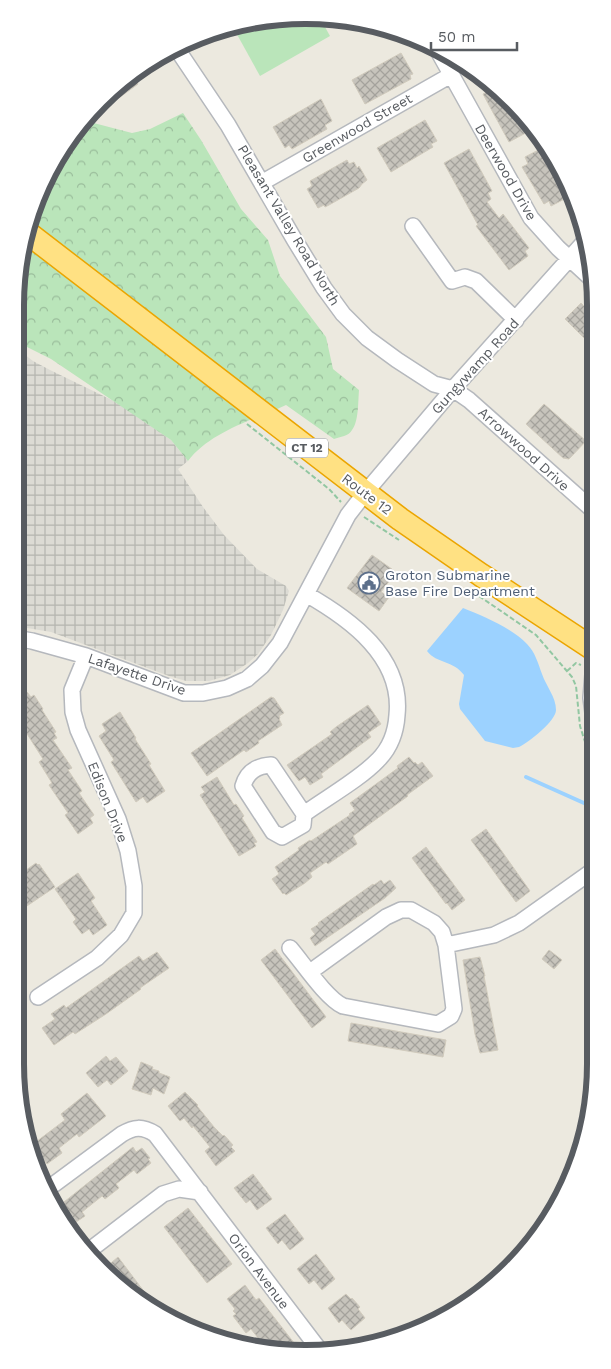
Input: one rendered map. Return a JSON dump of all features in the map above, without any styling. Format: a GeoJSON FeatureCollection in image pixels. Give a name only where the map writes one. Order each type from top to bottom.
{"type":"FeatureCollection","features":[{"type":"Feature","properties":{"kind":"highway","name":"Route 12"},"geometry":{"type":"LineString","coordinates":[[32,237],[363,503],[441,548],[587,645]]}},
{"type":"Feature","properties":{"kind":"street","name":"Pleasant Valley Road North"},"geometry":{"type":"LineString","coordinates":[[180,53],[228,125],[263,182],[324,288],[344,314],[367,338],[397,360],[434,384],[453,389]]}},
{"type":"Feature","properties":{"kind":"street","name":"Deerwood Drive"},"geometry":{"type":"LineString","coordinates":[[443,59],[530,218],[585,273]]}},
{"type":"Feature","properties":{"kind":"street","name":"Greenwood Street"},"geometry":{"type":"LineString","coordinates":[[263,182],[451,75]]}},
{"type":"Feature","properties":{"kind":"street"},"geometry":{"type":"LineString","coordinates":[[413,226],[452,281],[465,276],[476,281],[516,320]]}},
{"type":"Feature","properties":{"kind":"street","name":"Gungywamp Road"},"geometry":{"type":"LineString","coordinates":[[363,503],[453,389],[581,246]]}},
{"type":"Feature","properties":{"kind":"street","name":"Arrowwood Drive"},"geometry":{"type":"LineString","coordinates":[[453,389],[469,400],[587,505]]}},
{"type":"Feature","properties":{"kind":"street","name":"Lafayette Drive"},"geometry":{"type":"LineString","coordinates":[[24,640],[86,656],[184,693],[202,693],[227,688],[247,679],[262,666],[280,643],[348,515],[363,503]]}},
{"type":"Feature","properties":{"kind":"street"},"geometry":{"type":"LineString","coordinates":[[304,814],[271,764],[260,766],[246,775],[243,786],[273,832],[282,837],[303,825],[304,814],[379,759],[389,744],[396,726],[398,707],[395,686],[389,668],[381,653],[362,632],[306,594]]}},
{"type":"Feature","properties":{"kind":"street","name":"Edison Drive"},"geometry":{"type":"LineString","coordinates":[[38,997],[97,958],[121,935],[134,913],[134,886],[128,851],[118,820],[78,730],[73,712],[72,690],[86,656]]}},
{"type":"Feature","properties":{"kind":"street"},"geometry":{"type":"LineString","coordinates":[[446,945],[494,935],[519,923],[587,875]]}},
{"type":"Feature","properties":{"kind":"street"},"geometry":{"type":"LineString","coordinates":[[290,948],[310,972],[335,1002],[343,1006],[438,1024],[451,1016],[454,1009],[446,945],[442,932],[434,923],[411,910],[401,910],[386,917],[310,972]]}},
{"type":"Feature","properties":{"kind":"street","name":"Orion Avenue"},"geometry":{"type":"LineString","coordinates":[[52,1185],[122,1134],[133,1128],[146,1128],[154,1134],[200,1192],[316,1345]]}},
{"type":"Feature","properties":{"kind":"street"},"geometry":{"type":"LineString","coordinates":[[93,1248],[163,1194],[179,1189],[200,1192]]}},
{"type":"Feature","properties":{"kind":"path"},"geometry":{"type":"LineString","coordinates":[[363,503],[376,526],[400,541]]}},
{"type":"Feature","properties":{"kind":"path"},"geometry":{"type":"LineString","coordinates":[[480,596],[536,634],[567,671]]}},
{"type":"Feature","properties":{"kind":"shaded area"},"geometry":{"type":"Polygon","coordinates":[[[24,354],[50,370],[118,403],[171,440],[188,461],[178,469],[224,535],[257,569],[286,586],[289,591],[283,610],[271,635],[258,654],[230,675],[209,681],[186,681],[169,676],[51,632],[24,628],[24,354]]]}},
{"type":"Feature","properties":{"kind":"green space"},"geometry":{"type":"Polygon","coordinates":[[[287,24],[323,24],[330,36],[260,76],[236,32],[287,24]]]}},
{"type":"Feature","properties":{"kind":"green space"},"geometry":{"type":"Polygon","coordinates":[[[183,113],[241,209],[268,240],[280,276],[326,337],[333,369],[359,390],[356,422],[351,432],[347,435],[334,439],[286,405],[220,434],[197,451],[188,461],[171,440],[51,359],[24,346],[24,287],[29,251],[45,198],[61,165],[92,123],[132,133],[150,129],[183,113]]]}},
{"type":"Feature","properties":{"kind":"water"},"geometry":{"type":"Polygon","coordinates":[[[463,608],[488,619],[521,638],[534,654],[553,696],[556,710],[552,720],[529,741],[519,747],[513,748],[485,741],[460,709],[459,704],[464,675],[460,670],[435,658],[427,651],[463,608]]]}},
{"type":"Feature","properties":{"kind":"building"},"geometry":{"type":"Polygon","coordinates":[[[401,53],[413,74],[410,75],[411,79],[365,104],[352,80],[401,53]]]}},
{"type":"Feature","properties":{"kind":"building"},"geometry":{"type":"Polygon","coordinates":[[[135,81],[138,84],[105,108],[135,81]]]}},
{"type":"Feature","properties":{"kind":"building"},"geometry":{"type":"Polygon","coordinates":[[[488,91],[505,106],[527,132],[509,142],[483,94],[488,91]]]}},
{"type":"Feature","properties":{"kind":"building"},"geometry":{"type":"Polygon","coordinates":[[[321,99],[332,121],[325,125],[327,129],[292,149],[289,145],[285,148],[273,127],[321,99]]]}},
{"type":"Feature","properties":{"kind":"building"},"geometry":{"type":"Polygon","coordinates":[[[425,120],[437,141],[431,144],[433,147],[391,172],[377,148],[425,120]]]}},
{"type":"Feature","properties":{"kind":"building"},"geometry":{"type":"Polygon","coordinates":[[[469,149],[492,191],[488,193],[491,199],[487,202],[499,218],[503,214],[529,248],[525,251],[528,256],[509,270],[476,226],[478,225],[444,163],[469,149]]]}},
{"type":"Feature","properties":{"kind":"building"},"geometry":{"type":"Polygon","coordinates":[[[540,149],[566,198],[551,206],[549,201],[544,204],[522,167],[528,164],[525,157],[540,149]]]}},
{"type":"Feature","properties":{"kind":"building"},"geometry":{"type":"Polygon","coordinates":[[[347,160],[349,164],[354,162],[357,168],[359,166],[367,180],[359,188],[325,207],[324,205],[318,208],[307,189],[312,186],[310,181],[347,160]]]}},
{"type":"Feature","properties":{"kind":"building"},"geometry":{"type":"Polygon","coordinates":[[[581,303],[587,309],[587,341],[565,319],[581,303]]]}},
{"type":"Feature","properties":{"kind":"building"},"geometry":{"type":"Polygon","coordinates":[[[544,404],[586,441],[569,459],[563,458],[526,424],[544,404]]]}},
{"type":"Feature","properties":{"kind":"building","name":"Groton Submarine Base Fire Department"},"geometry":{"type":"Polygon","coordinates":[[[372,555],[396,572],[381,592],[389,597],[379,611],[347,588],[372,555]]]}},
{"type":"Feature","properties":{"kind":"building"},"geometry":{"type":"Polygon","coordinates":[[[27,692],[31,697],[34,695],[43,709],[56,732],[54,733],[57,738],[53,740],[72,768],[68,770],[82,791],[79,793],[94,815],[90,818],[93,823],[78,834],[65,815],[68,813],[49,785],[52,783],[39,762],[43,759],[24,729],[26,727],[24,724],[24,694],[27,692]]]}},
{"type":"Feature","properties":{"kind":"building"},"geometry":{"type":"Polygon","coordinates":[[[271,697],[274,698],[284,713],[279,716],[282,725],[258,741],[259,743],[246,752],[244,750],[207,776],[191,753],[271,697]]]}},
{"type":"Feature","properties":{"kind":"building"},"geometry":{"type":"Polygon","coordinates":[[[368,705],[381,724],[368,733],[371,737],[321,774],[323,777],[310,785],[305,777],[299,781],[287,765],[332,734],[330,732],[336,727],[368,705]]]}},
{"type":"Feature","properties":{"kind":"building"},"geometry":{"type":"Polygon","coordinates":[[[120,712],[165,791],[147,803],[143,797],[136,802],[111,762],[114,760],[99,736],[106,731],[102,724],[120,712]]]}},
{"type":"Feature","properties":{"kind":"building"},"geometry":{"type":"Polygon","coordinates":[[[409,757],[418,765],[422,762],[433,776],[353,836],[357,844],[328,864],[326,862],[310,873],[312,877],[305,883],[286,895],[283,894],[272,879],[279,874],[275,867],[299,850],[298,848],[350,815],[355,810],[350,803],[398,768],[397,766],[409,757]]]}},
{"type":"Feature","properties":{"kind":"building"},"geometry":{"type":"Polygon","coordinates":[[[217,777],[234,805],[236,804],[244,816],[242,818],[257,842],[254,843],[256,846],[239,856],[200,795],[205,792],[201,787],[217,777]]]}},
{"type":"Feature","properties":{"kind":"building"},"geometry":{"type":"Polygon","coordinates":[[[486,829],[530,891],[516,902],[471,840],[486,829]]]}},
{"type":"Feature","properties":{"kind":"building"},"geometry":{"type":"Polygon","coordinates":[[[426,847],[465,900],[452,910],[412,858],[426,847]]]}},
{"type":"Feature","properties":{"kind":"building"},"geometry":{"type":"Polygon","coordinates":[[[36,863],[39,864],[55,887],[24,908],[24,872],[36,863]]]}},
{"type":"Feature","properties":{"kind":"building"},"geometry":{"type":"Polygon","coordinates":[[[78,873],[95,898],[91,901],[107,925],[93,935],[89,929],[82,934],[73,922],[76,919],[55,889],[78,873]]]}},
{"type":"Feature","properties":{"kind":"building"},"geometry":{"type":"Polygon","coordinates":[[[381,880],[384,884],[390,880],[396,888],[385,898],[315,946],[310,938],[315,934],[311,929],[381,880]]]}},
{"type":"Feature","properties":{"kind":"building"},"geometry":{"type":"Polygon","coordinates":[[[275,949],[326,1017],[312,1028],[261,960],[275,949]]]}},
{"type":"Feature","properties":{"kind":"building"},"geometry":{"type":"Polygon","coordinates":[[[549,950],[562,960],[554,969],[542,959],[549,950]]]}},
{"type":"Feature","properties":{"kind":"building"},"geometry":{"type":"Polygon","coordinates":[[[157,952],[169,968],[106,1014],[54,1045],[42,1028],[55,1019],[51,1014],[64,1005],[66,1008],[139,956],[143,961],[157,952]]]}},
{"type":"Feature","properties":{"kind":"building"},"geometry":{"type":"Polygon","coordinates":[[[480,957],[498,1050],[480,1053],[475,1034],[463,960],[480,957]]]}},
{"type":"Feature","properties":{"kind":"building"},"geometry":{"type":"Polygon","coordinates":[[[351,1023],[446,1040],[443,1057],[348,1041],[351,1023]]]}},
{"type":"Feature","properties":{"kind":"building"},"geometry":{"type":"Polygon","coordinates":[[[106,1056],[110,1061],[116,1057],[128,1071],[111,1085],[107,1080],[98,1087],[86,1073],[106,1056]]]}},
{"type":"Feature","properties":{"kind":"building"},"geometry":{"type":"Polygon","coordinates":[[[141,1062],[153,1067],[152,1069],[159,1071],[159,1073],[170,1077],[164,1094],[153,1088],[151,1095],[132,1089],[141,1062]]]}},
{"type":"Feature","properties":{"kind":"building"},"geometry":{"type":"Polygon","coordinates":[[[185,1092],[198,1105],[214,1127],[233,1145],[231,1147],[235,1151],[216,1166],[205,1151],[210,1147],[193,1126],[192,1128],[184,1118],[180,1121],[168,1106],[185,1092]]]}},
{"type":"Feature","properties":{"kind":"building"},"geometry":{"type":"Polygon","coordinates":[[[87,1093],[106,1116],[79,1137],[77,1134],[59,1148],[62,1153],[47,1164],[39,1154],[35,1143],[65,1120],[61,1114],[87,1093]]]}},
{"type":"Feature","properties":{"kind":"building"},"geometry":{"type":"Polygon","coordinates":[[[133,1147],[136,1152],[142,1148],[150,1158],[148,1159],[151,1163],[137,1174],[134,1170],[116,1184],[119,1188],[105,1199],[102,1196],[82,1212],[85,1216],[74,1224],[61,1204],[133,1147]]]}},
{"type":"Feature","properties":{"kind":"building"},"geometry":{"type":"Polygon","coordinates":[[[253,1174],[272,1199],[257,1210],[250,1200],[246,1203],[234,1188],[253,1174]]]}},
{"type":"Feature","properties":{"kind":"building"},"geometry":{"type":"Polygon","coordinates":[[[188,1208],[232,1264],[207,1283],[164,1227],[188,1208]]]}},
{"type":"Feature","properties":{"kind":"building"},"geometry":{"type":"Polygon","coordinates":[[[285,1214],[304,1239],[290,1250],[282,1240],[278,1244],[266,1228],[285,1214]]]}},
{"type":"Feature","properties":{"kind":"building"},"geometry":{"type":"Polygon","coordinates":[[[316,1254],[335,1279],[322,1290],[314,1280],[309,1284],[297,1269],[316,1254]]]}},
{"type":"Feature","properties":{"kind":"building"},"geometry":{"type":"Polygon","coordinates":[[[118,1257],[149,1298],[134,1287],[108,1265],[118,1257]]]}},
{"type":"Feature","properties":{"kind":"building"},"geometry":{"type":"Polygon","coordinates":[[[245,1285],[256,1300],[259,1298],[296,1345],[261,1342],[251,1329],[246,1333],[233,1316],[236,1314],[233,1311],[235,1309],[227,1299],[245,1285]]]}},
{"type":"Feature","properties":{"kind":"building"},"geometry":{"type":"Polygon","coordinates":[[[346,1294],[360,1307],[358,1309],[365,1318],[351,1330],[342,1320],[339,1323],[328,1308],[346,1294]]]}},
{"type":"Feature","properties":{"kind":"waterway"},"geometry":{"type":"LineString","coordinates":[[526,777],[587,804]]}},
{"type":"Feature","properties":{"kind":"place","name":"Groton Submarine Base Fire Department"},"geometry":{"type":"Point","coordinates":[369,583]}}]}
